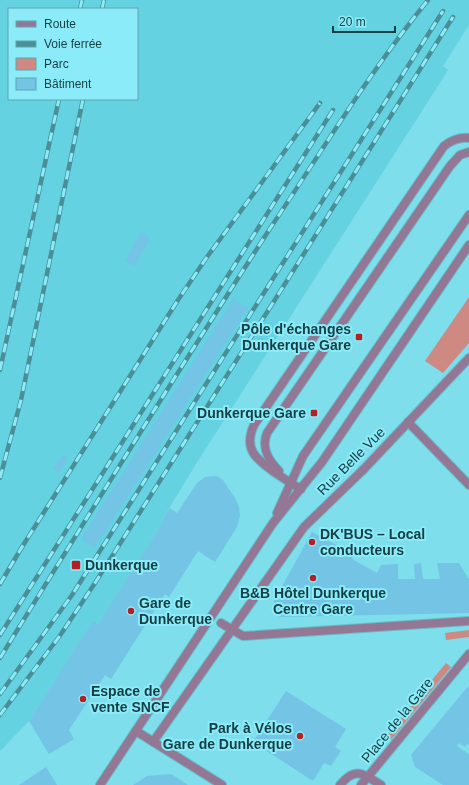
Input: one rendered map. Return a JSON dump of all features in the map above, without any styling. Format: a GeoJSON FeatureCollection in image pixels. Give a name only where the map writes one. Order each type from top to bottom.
{"type":"FeatureCollection","features":[{"type":"Feature","properties":{"kind":"street"},"geometry":{"type":"LineString","coordinates":[[300,490],[261,463],[254,456],[250,440],[254,425],[441,151],[453,140],[463,137],[469,138]]}},
{"type":"Feature","properties":{"kind":"street"},"geometry":{"type":"LineString","coordinates":[[291,483],[271,462],[266,453],[264,442],[267,433],[450,166],[460,155],[469,152]]}},
{"type":"Feature","properties":{"kind":"street","name":"Rue Belle Vue"},"geometry":{"type":"LineString","coordinates":[[273,523],[303,456],[469,215]]}},
{"type":"Feature","properties":{"kind":"street","name":"Rue Belle Vue"},"geometry":{"type":"LineString","coordinates":[[136,731],[273,523],[322,462],[469,245]]}},
{"type":"Feature","properties":{"kind":"street","name":"Rue Belle Vue"},"geometry":{"type":"LineString","coordinates":[[232,629],[304,527],[363,470],[469,358]]}},
{"type":"Feature","properties":{"kind":"street"},"geometry":{"type":"LineString","coordinates":[[408,422],[469,485]]}},
{"type":"Feature","properties":{"kind":"street"},"geometry":{"type":"LineString","coordinates":[[222,623],[243,636],[469,621]]}},
{"type":"Feature","properties":{"kind":"street"},"geometry":{"type":"LineString","coordinates":[[153,742],[232,629]]}},
{"type":"Feature","properties":{"kind":"street","name":"Place de la Gare"},"geometry":{"type":"LineString","coordinates":[[340,785],[349,775],[353,773],[360,773],[368,777],[469,654]]}},
{"type":"Feature","properties":{"kind":"street"},"geometry":{"type":"LineString","coordinates":[[100,785],[136,731],[222,785]]}},
{"type":"Feature","properties":{"kind":"street"},"geometry":{"type":"LineString","coordinates":[[361,785],[368,777],[381,785]]}},
{"type":"Feature","properties":{"kind":"shaded area"},"geometry":{"type":"Polygon","coordinates":[[[0,0],[469,0],[469,25],[443,66],[448,70],[196,464],[162,520],[163,522],[98,624],[93,620],[29,721],[0,751],[0,0]]]}},
{"type":"Feature","properties":{"kind":"green space"},"geometry":{"type":"Polygon","coordinates":[[[469,297],[469,343],[443,373],[425,361],[469,297]]]}},
{"type":"Feature","properties":{"kind":"green space"},"geometry":{"type":"Polygon","coordinates":[[[469,630],[469,637],[446,640],[445,633],[469,630]]]}},
{"type":"Feature","properties":{"kind":"green space"},"geometry":{"type":"Polygon","coordinates":[[[446,663],[451,667],[391,740],[386,736],[446,663]]]}},
{"type":"Feature","properties":{"kind":"building"},"geometry":{"type":"Polygon","coordinates":[[[141,232],[150,238],[135,266],[125,261],[141,232]]]}},
{"type":"Feature","properties":{"kind":"building"},"geometry":{"type":"Polygon","coordinates":[[[233,299],[248,308],[95,548],[81,539],[233,299]]]}},
{"type":"Feature","properties":{"kind":"building"},"geometry":{"type":"Polygon","coordinates":[[[63,455],[68,458],[58,473],[53,469],[63,455]]]}},
{"type":"Feature","properties":{"kind":"building","name":"Gare de Dunkerque"},"geometry":{"type":"Polygon","coordinates":[[[217,476],[223,480],[235,498],[239,507],[240,516],[237,527],[215,562],[198,551],[169,597],[165,594],[111,679],[105,675],[69,730],[74,739],[49,754],[29,721],[93,620],[98,624],[163,522],[162,520],[170,508],[177,513],[197,483],[205,477],[217,476]]]}},
{"type":"Feature","properties":{"kind":"building"},"geometry":{"type":"Polygon","coordinates":[[[312,532],[354,554],[352,559],[377,573],[381,565],[398,564],[398,579],[415,579],[414,564],[421,563],[423,579],[440,579],[437,563],[459,563],[469,578],[469,613],[280,617],[275,613],[274,601],[312,532]]]}},
{"type":"Feature","properties":{"kind":"building"},"geometry":{"type":"Polygon","coordinates":[[[469,686],[469,745],[467,744],[465,747],[459,743],[457,746],[469,754],[469,785],[443,785],[415,767],[411,755],[469,686]]]}},
{"type":"Feature","properties":{"kind":"building","name":"Park à Vélos Gare de Dunkerque"},"geometry":{"type":"Polygon","coordinates":[[[286,691],[346,729],[335,747],[341,751],[331,766],[324,763],[313,781],[253,742],[286,691]]]}},
{"type":"Feature","properties":{"kind":"building"},"geometry":{"type":"Polygon","coordinates":[[[46,767],[57,785],[19,785],[46,767]]]}},
{"type":"Feature","properties":{"kind":"building"},"geometry":{"type":"Polygon","coordinates":[[[171,774],[188,785],[133,785],[147,776],[171,774]]]}},
{"type":"Feature","properties":{"kind":"railway"},"geometry":{"type":"LineString","coordinates":[[80,8],[82,0]]}},
{"type":"Feature","properties":{"kind":"railway"},"geometry":{"type":"LineString","coordinates":[[102,8],[104,0]]}},
{"type":"Feature","properties":{"kind":"railway"},"geometry":{"type":"LineString","coordinates":[[0,658],[168,388],[271,227],[366,83],[428,0]]}},
{"type":"Feature","properties":{"kind":"railway"},"geometry":{"type":"LineString","coordinates":[[0,694],[72,595],[443,11]]}},
{"type":"Feature","properties":{"kind":"railway"},"geometry":{"type":"LineString","coordinates":[[0,715],[59,637],[95,583],[453,17]]}},
{"type":"Feature","properties":{"kind":"railway"},"geometry":{"type":"LineString","coordinates":[[0,370],[59,100]]}},
{"type":"Feature","properties":{"kind":"railway"},"geometry":{"type":"LineString","coordinates":[[0,478],[21,400],[83,100]]}},
{"type":"Feature","properties":{"kind":"railway"},"geometry":{"type":"LineString","coordinates":[[0,584],[178,300],[207,257],[320,103]]}},
{"type":"Feature","properties":{"kind":"railway"},"geometry":{"type":"LineString","coordinates":[[0,635],[333,110]]}},
{"type":"Feature","properties":{"kind":"place","name":"Pôle d'échanges Dunkerque Gare"},"geometry":{"type":"Point","coordinates":[359,337]}},
{"type":"Feature","properties":{"kind":"place","name":"Dunkerque Gare"},"geometry":{"type":"Point","coordinates":[314,413]}},
{"type":"Feature","properties":{"kind":"place","name":"DK'BUS – Local conducteurs"},"geometry":{"type":"Point","coordinates":[312,542]}},
{"type":"Feature","properties":{"kind":"place","name":"Dunkerque"},"geometry":{"type":"Point","coordinates":[76,565]}},
{"type":"Feature","properties":{"kind":"place","name":"B&B Hôtel Dunkerque Centre Gare"},"geometry":{"type":"Point","coordinates":[313,578]}},
{"type":"Feature","properties":{"kind":"place","name":"Gare de Dunkerque"},"geometry":{"type":"Point","coordinates":[131,611]}},
{"type":"Feature","properties":{"kind":"place","name":"Espace de vente SNCF"},"geometry":{"type":"Point","coordinates":[83,699]}},
{"type":"Feature","properties":{"kind":"place","name":"Park à Vélos Gare de Dunkerque"},"geometry":{"type":"Point","coordinates":[300,736]}}]}
